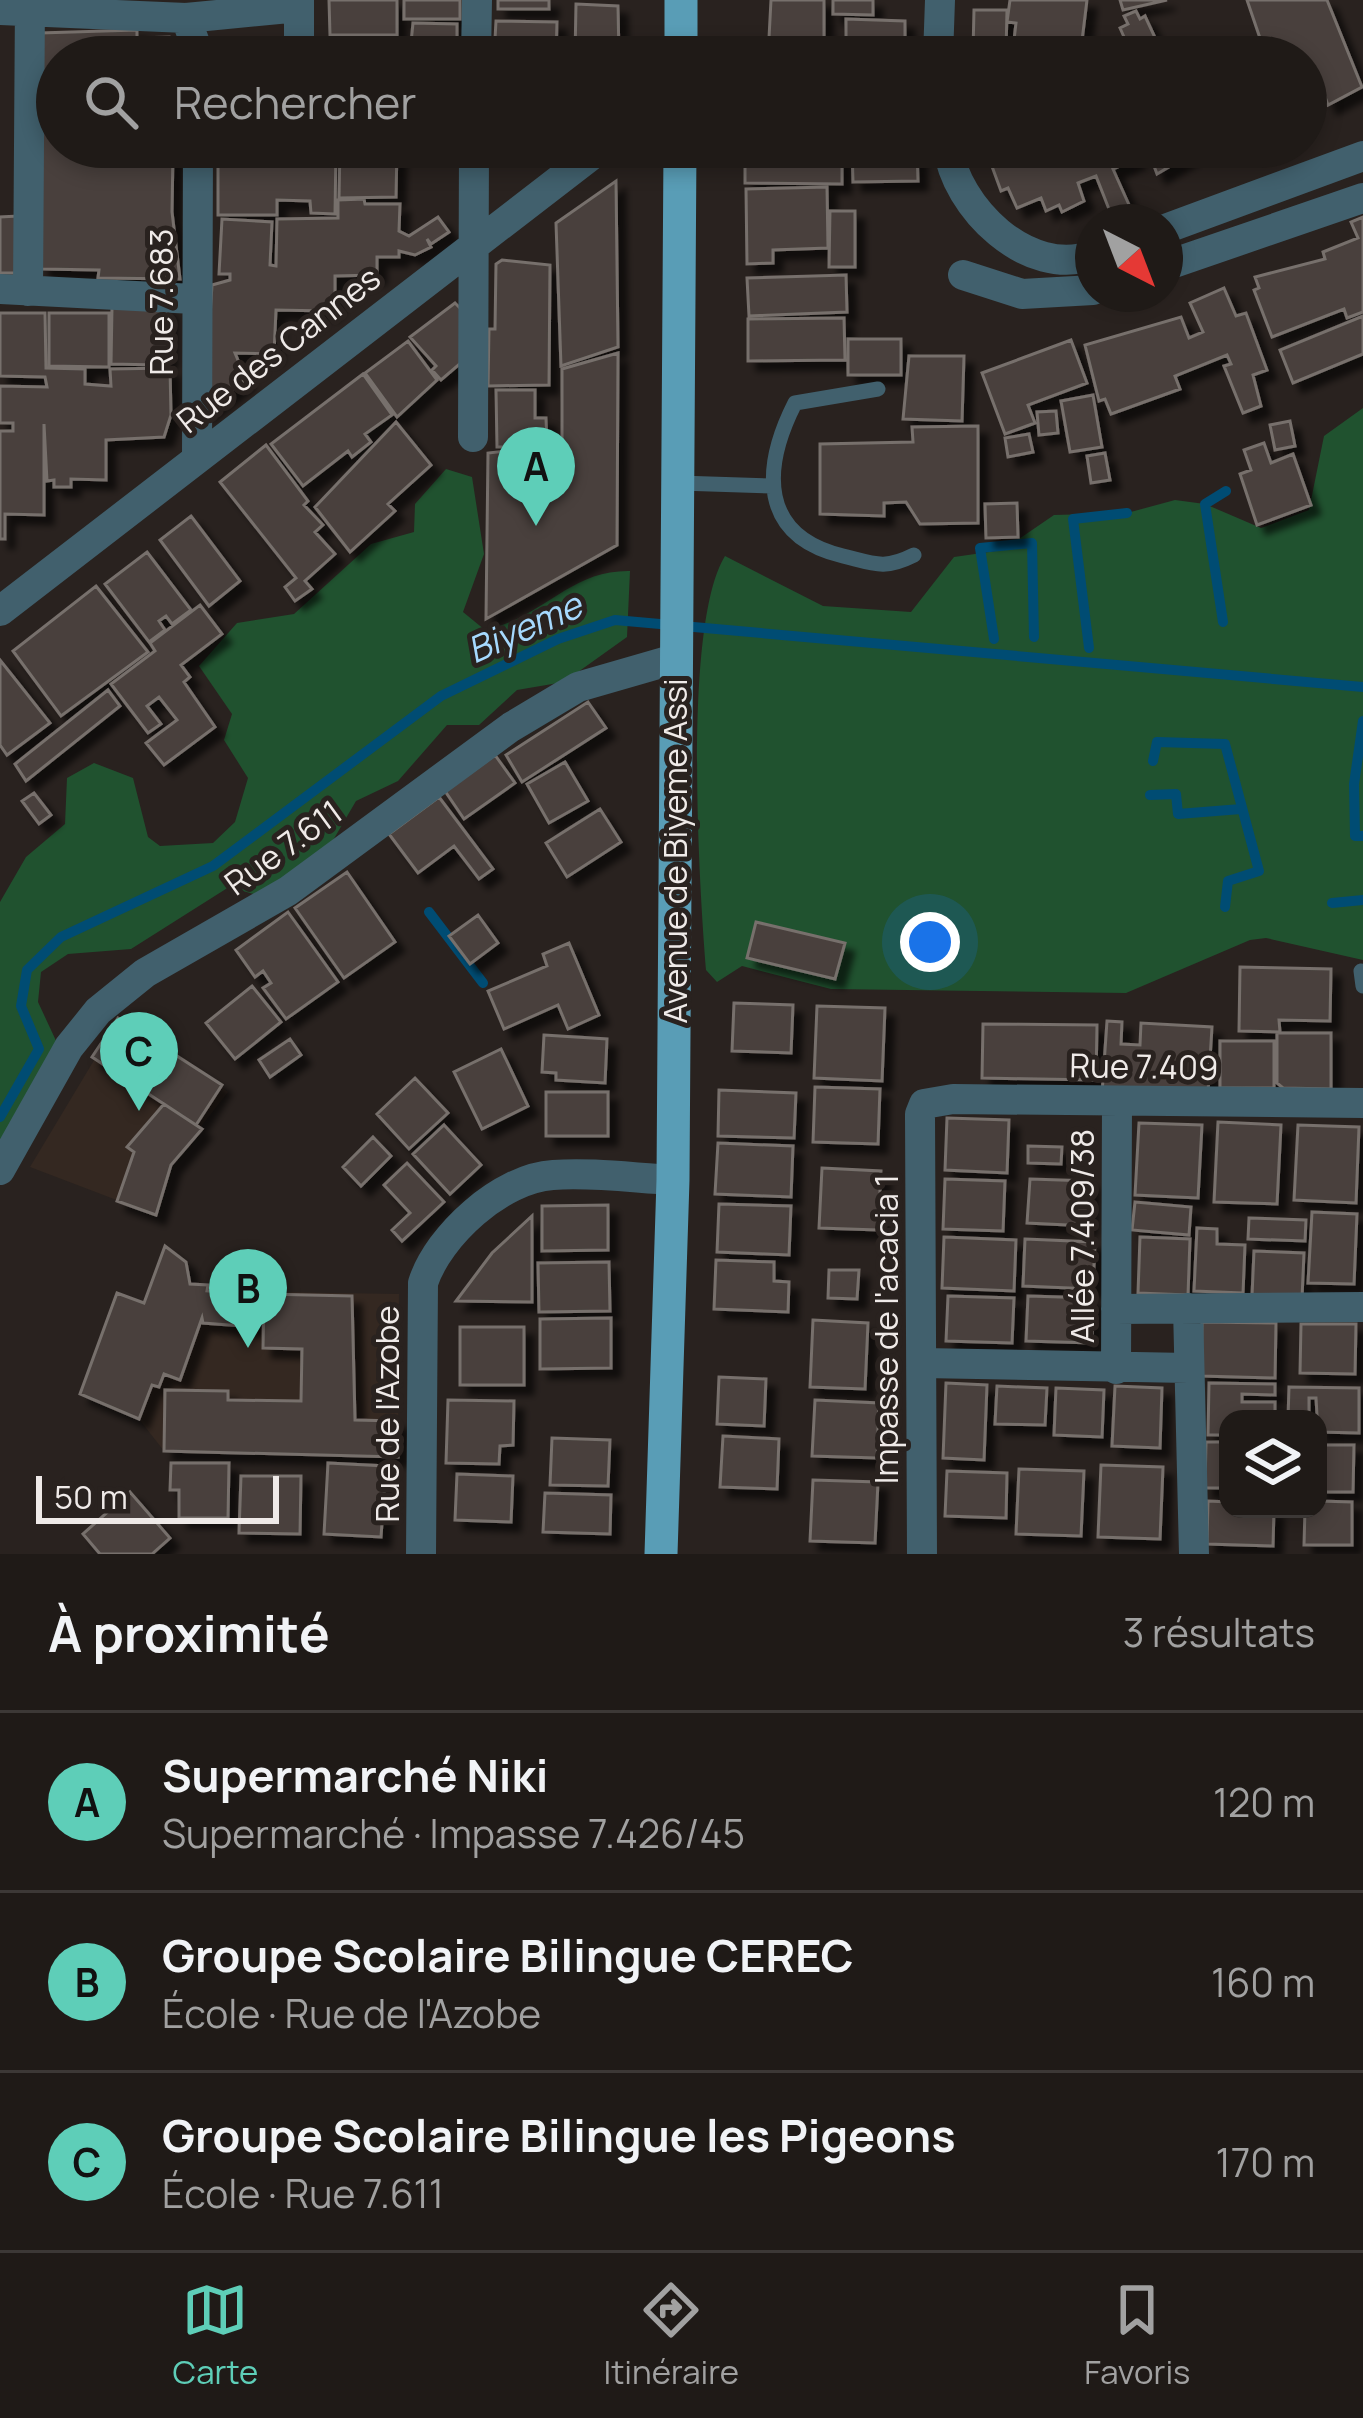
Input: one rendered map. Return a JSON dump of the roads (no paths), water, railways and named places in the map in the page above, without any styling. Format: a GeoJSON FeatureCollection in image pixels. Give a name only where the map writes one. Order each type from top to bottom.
{"type":"FeatureCollection","features":[{"type":"Feature","properties":{"kind":"main road"},"geometry":{"type":"LineString","coordinates":[[681,0],[681,36]]}},
{"type":"Feature","properties":{"kind":"main road","name":"Avenue de Biyeme Assi"},"geometry":{"type":"LineString","coordinates":[[661,1554],[673,1180],[680,168]]}},
{"type":"Feature","properties":{"kind":"street"},"geometry":{"type":"LineString","coordinates":[[476,36],[477,0]]}},
{"type":"Feature","properties":{"kind":"street"},"geometry":{"type":"LineString","coordinates":[[939,36],[940,0]]}},
{"type":"Feature","properties":{"kind":"street"},"geometry":{"type":"LineString","coordinates":[[194,299],[14,290],[20,7],[186,18],[299,4],[299,36]]}},
{"type":"Feature","properties":{"kind":"street"},"geometry":{"type":"LineString","coordinates":[[186,18],[192,36]]}},
{"type":"Feature","properties":{"kind":"street"},"geometry":{"type":"LineString","coordinates":[[1183,222],[1363,156]]}},
{"type":"Feature","properties":{"kind":"street","name":"Rue 7.683"},"geometry":{"type":"LineString","coordinates":[[197,168],[197,457]]}},
{"type":"Feature","properties":{"kind":"street"},"geometry":{"type":"LineString","coordinates":[[473,437],[474,168]]}},
{"type":"Feature","properties":{"kind":"street","name":"Rue des Cannes"},"geometry":{"type":"LineString","coordinates":[[0,610],[573,168]]}},
{"type":"Feature","properties":{"kind":"street"},"geometry":{"type":"LineString","coordinates":[[950,168],[1006,242],[1046,258],[1075,256]]}},
{"type":"Feature","properties":{"kind":"street"},"geometry":{"type":"LineString","coordinates":[[1183,260],[1363,198]]}},
{"type":"Feature","properties":{"kind":"street"},"geometry":{"type":"LineString","coordinates":[[963,275],[1022,294],[1075,291]]}},
{"type":"Feature","properties":{"kind":"street","name":"Rue 7.611"},"geometry":{"type":"LineString","coordinates":[[0,1170],[69,1048],[98,1011],[145,973],[288,891],[544,707],[578,687],[675,647]]}},
{"type":"Feature","properties":{"kind":"street","name":"Rue 7.409"},"geometry":{"type":"LineString","coordinates":[[924,1104],[953,1099],[1363,1103]]}},
{"type":"Feature","properties":{"kind":"street","name":"Allée 7.409/38"},"geometry":{"type":"LineString","coordinates":[[1116,1369],[1117,1103]]}},
{"type":"Feature","properties":{"kind":"street","name":"Impasse de l'acacia 1"},"geometry":{"type":"LineString","coordinates":[[922,1554],[920,1114],[924,1104]]}},
{"type":"Feature","properties":{"kind":"street","name":"Rue de l'Azobe"},"geometry":{"type":"LineString","coordinates":[[422,1554],[423,1283],[430,1261],[501,1193],[548,1175],[673,1180]]}},
{"type":"Feature","properties":{"kind":"street"},"geometry":{"type":"LineString","coordinates":[[1116,1309],[1363,1307]]}},
{"type":"Feature","properties":{"kind":"street"},"geometry":{"type":"LineString","coordinates":[[1188,1308],[1194,1554]]}},
{"type":"Feature","properties":{"kind":"street","name":"Allée 7.409/38"},"geometry":{"type":"LineString","coordinates":[[923,1363],[1188,1368]]}},
{"type":"Feature","properties":{"kind":"lane"},"geometry":{"type":"LineString","coordinates":[[878,389],[795,403],[776,441],[772,486],[781,520],[822,551],[889,567],[914,555]]}},
{"type":"Feature","properties":{"kind":"lane"},"geometry":{"type":"LineString","coordinates":[[676,483],[772,486]]}},
{"type":"Feature","properties":{"kind":"waterway"},"geometry":{"type":"LineString","coordinates":[[1223,622],[1205,504],[1226,491]]}},
{"type":"Feature","properties":{"kind":"waterway"},"geometry":{"type":"LineString","coordinates":[[1089,648],[1073,519],[1127,513]]}},
{"type":"Feature","properties":{"kind":"waterway"},"geometry":{"type":"LineString","coordinates":[[994,639],[980,548],[1032,543],[1034,637]]}},
{"type":"Feature","properties":{"kind":"waterway","name":"Biyeme"},"geometry":{"type":"LineString","coordinates":[[0,1117],[39,1049],[21,1006],[27,970],[61,937],[213,866],[441,696],[558,639],[615,620],[1363,687]]}},
{"type":"Feature","properties":{"kind":"waterway"},"geometry":{"type":"LineString","coordinates":[[1363,721],[1354,784],[1355,836],[1363,836]]}},
{"type":"Feature","properties":{"kind":"waterway"},"geometry":{"type":"LineString","coordinates":[[1153,761],[1157,742],[1225,744],[1259,871],[1228,881],[1225,907]]}},
{"type":"Feature","properties":{"kind":"waterway"},"geometry":{"type":"LineString","coordinates":[[1150,795],[1176,794],[1178,814],[1241,809]]}},
{"type":"Feature","properties":{"kind":"waterway"},"geometry":{"type":"LineString","coordinates":[[1332,903],[1363,900]]}},
{"type":"Feature","properties":{"kind":"waterway"},"geometry":{"type":"LineString","coordinates":[[429,912],[483,983]]}},
{"type":"Feature","properties":{"kind":"place","name":"Supermarché Niki"},"geometry":{"type":"Point","coordinates":[536,526]}},
{"type":"Feature","properties":{"kind":"place","name":"Groupe Scolaire Bilingue les Pigeons"},"geometry":{"type":"Point","coordinates":[139,1111]}},
{"type":"Feature","properties":{"kind":"place","name":"Groupe Scolaire Bilingue CEREC"},"geometry":{"type":"Point","coordinates":[248,1348]}}]}
